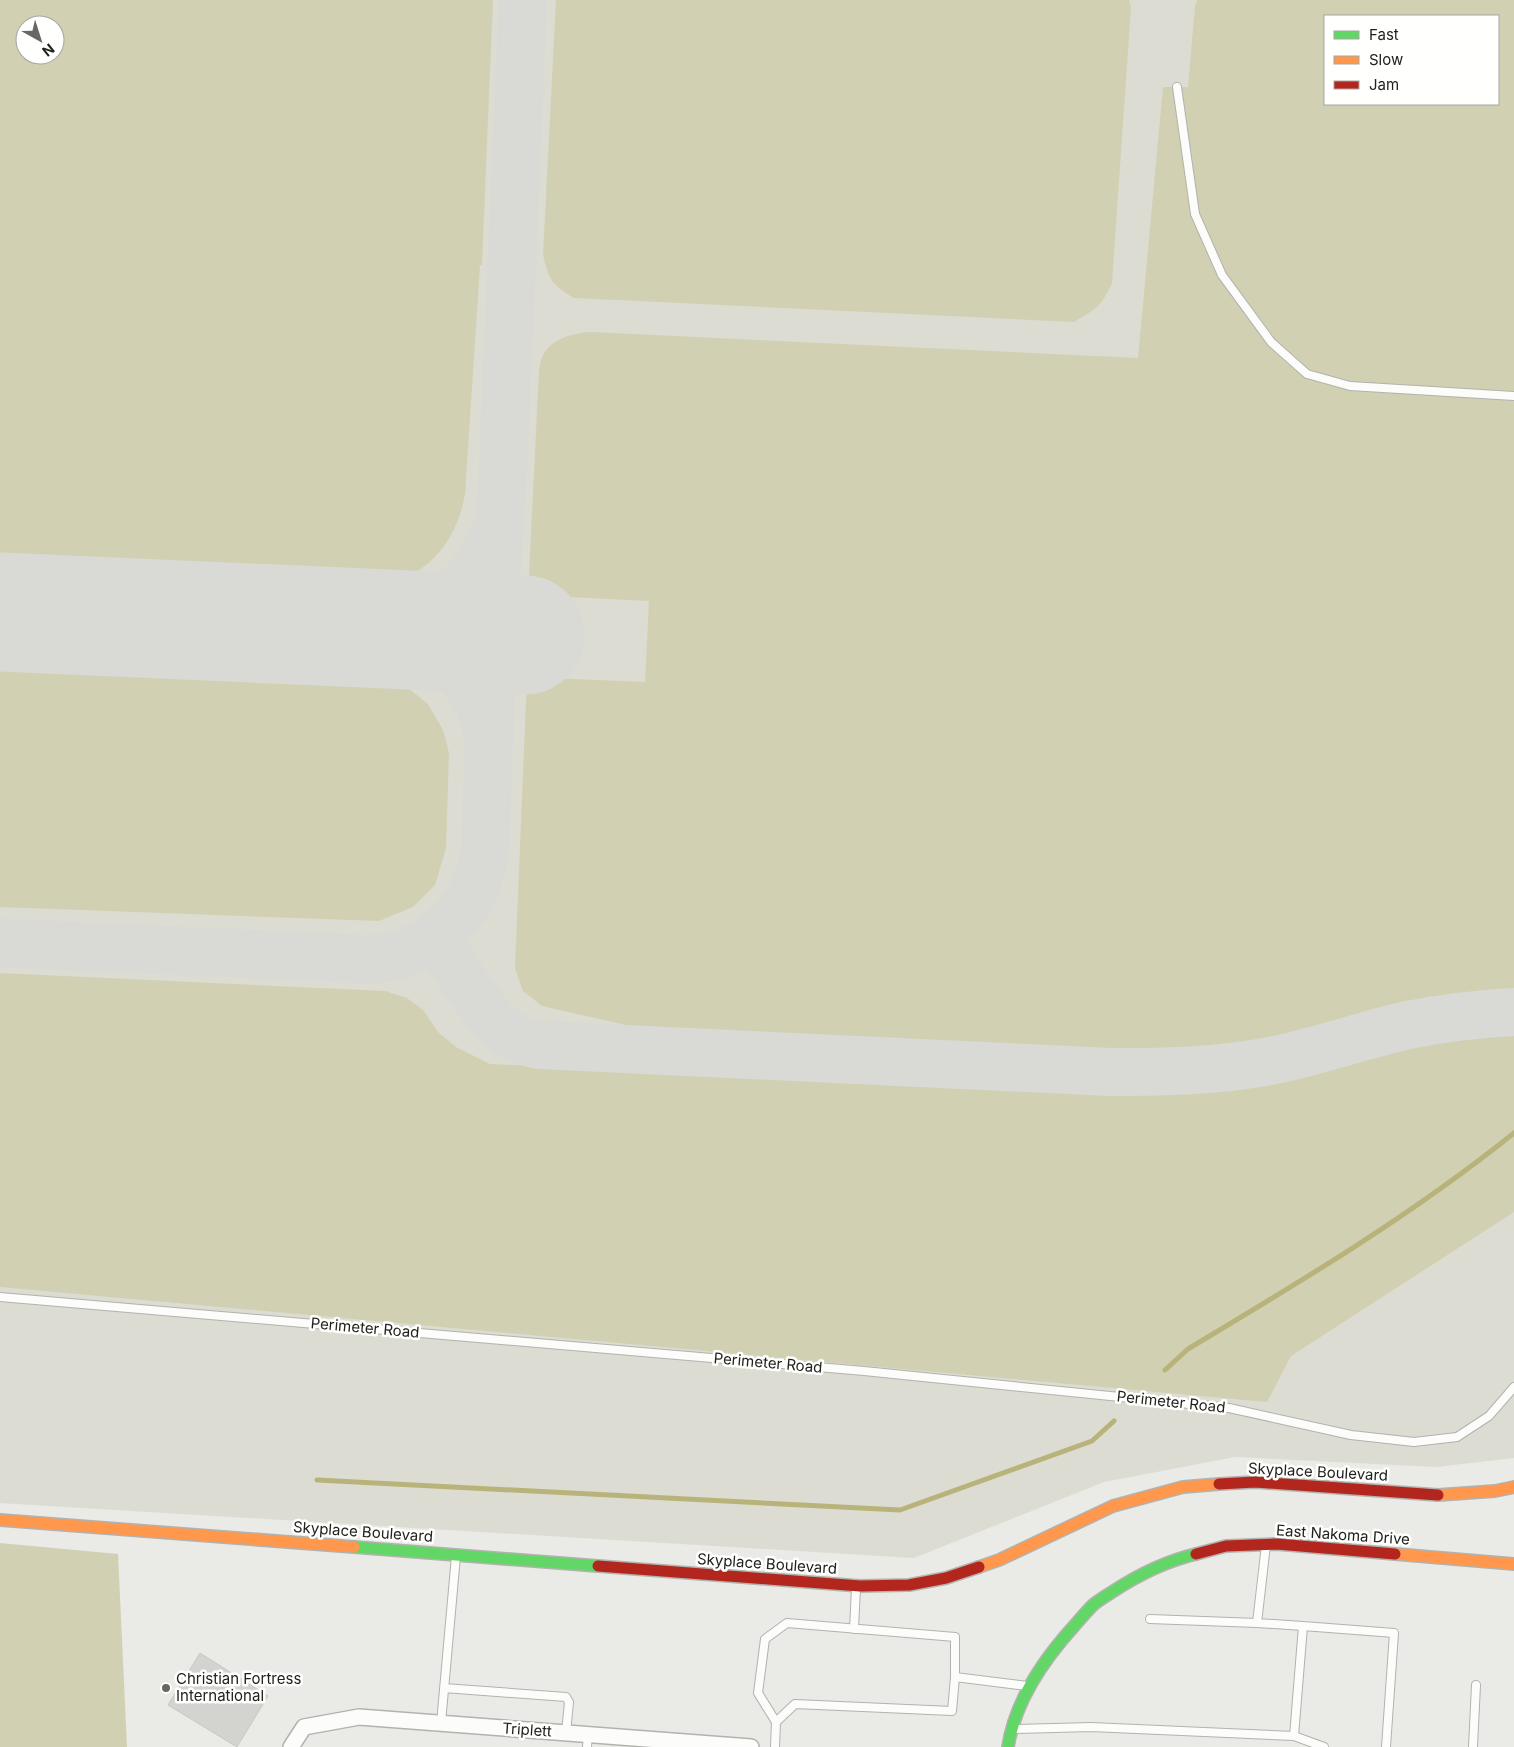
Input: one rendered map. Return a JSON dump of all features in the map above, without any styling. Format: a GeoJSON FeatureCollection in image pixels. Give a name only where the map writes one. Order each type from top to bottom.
{"type":"FeatureCollection","features":[{"type":"Feature","properties":{"kind":"street","name":"Skyplace Boulevard"},"geometry":{"type":"LineString","coordinates":[[0,1520],[856,1586],[909,1585],[946,1578],[1000,1560],[1113,1506],[1183,1487],[1255,1482],[1446,1496],[1514,1487]]}},
{"type":"Feature","properties":{"kind":"street","name":"East Nakoma Drive"},"geometry":{"type":"LineString","coordinates":[[1008,1747],[1018,1709],[1029,1686],[1057,1644],[1094,1604],[1132,1578],[1171,1561],[1226,1546],[1286,1544],[1514,1564]]}},
{"type":"Feature","properties":{"kind":"street","name":"Triplett"},"geometry":{"type":"LineString","coordinates":[[291,1747],[304,1727],[360,1717],[566,1733],[587,1741],[751,1747]]}},
{"type":"Feature","properties":{"kind":"lane"},"geometry":{"type":"LineString","coordinates":[[1177,87],[1195,214],[1222,275],[1271,342],[1306,374],[1350,386],[1514,396]]}},
{"type":"Feature","properties":{"kind":"lane","name":"Perimeter Road"},"geometry":{"type":"LineString","coordinates":[[0,1297],[864,1371],[1229,1408],[1351,1435],[1414,1442],[1457,1437],[1490,1416],[1514,1387]]}},
{"type":"Feature","properties":{"kind":"lane"},"geometry":{"type":"LineString","coordinates":[[1257,1623],[1266,1544]]}},
{"type":"Feature","properties":{"kind":"lane"},"geometry":{"type":"LineString","coordinates":[[441,1723],[456,1555]]}},
{"type":"Feature","properties":{"kind":"lane"},"geometry":{"type":"LineString","coordinates":[[854,1629],[856,1586]]}},
{"type":"Feature","properties":{"kind":"lane"},"geometry":{"type":"LineString","coordinates":[[1150,1619],[1257,1623],[1394,1634],[1386,1747]]}},
{"type":"Feature","properties":{"kind":"lane"},"geometry":{"type":"LineString","coordinates":[[775,1747],[776,1722],[758,1693],[765,1639],[787,1623],[955,1637],[956,1677],[952,1711],[795,1704],[776,1722]]}},
{"type":"Feature","properties":{"kind":"lane"},"geometry":{"type":"LineString","coordinates":[[1294,1736],[1303,1626]]}},
{"type":"Feature","properties":{"kind":"lane"},"geometry":{"type":"LineString","coordinates":[[956,1677],[1029,1686]]}},
{"type":"Feature","properties":{"kind":"lane"},"geometry":{"type":"LineString","coordinates":[[1473,1747],[1476,1685]]}},
{"type":"Feature","properties":{"kind":"lane"},"geometry":{"type":"LineString","coordinates":[[444,1688],[566,1697],[569,1702],[566,1733]]}},
{"type":"Feature","properties":{"kind":"lane"},"geometry":{"type":"LineString","coordinates":[[1012,1729],[1090,1727],[1294,1736],[1324,1747]]}},
{"type":"Feature","properties":{"kind":"shaded area"},"geometry":{"type":"Polygon","coordinates":[[[0,0],[1514,0],[1514,1458],[1436,1467],[1235,1457],[1104,1482],[914,1558],[0,1503],[0,0]]]}},
{"type":"Feature","properties":{"kind":"shaded area"},"geometry":{"type":"Polygon","coordinates":[[[0,0],[493,0],[482,265],[480,265],[465,494],[456,526],[439,552],[428,563],[400,579],[379,585],[349,587],[0,571],[0,0]]]}},
{"type":"Feature","properties":{"kind":"shaded area"},"geometry":{"type":"Polygon","coordinates":[[[556,0],[1129,0],[1131,7],[1112,283],[1105,297],[1097,307],[1074,322],[574,298],[552,281],[543,255],[556,0]]]}},
{"type":"Feature","properties":{"kind":"shaded area"},"geometry":{"type":"Polygon","coordinates":[[[1197,0],[1514,0],[1514,992],[1480,994],[1381,1009],[1243,1047],[1164,1052],[635,1027],[542,1006],[523,991],[515,968],[527,677],[645,682],[649,601],[528,595],[539,370],[541,360],[547,349],[564,337],[591,332],[1138,358],[1163,87],[1188,87],[1197,0]]]}},
{"type":"Feature","properties":{"kind":"shaded area"},"geometry":{"type":"Polygon","coordinates":[[[0,651],[363,668],[362,670],[399,681],[428,704],[443,730],[449,753],[446,848],[435,885],[413,907],[379,921],[0,907],[0,651]]]}},
{"type":"Feature","properties":{"kind":"shaded area"},"geometry":{"type":"Polygon","coordinates":[[[0,973],[385,991],[407,998],[423,1010],[438,1032],[456,1047],[490,1064],[1148,1094],[1258,1087],[1368,1054],[1460,1034],[1514,1032],[1514,1212],[1291,1356],[1267,1402],[0,1287],[0,973]]]}},
{"type":"Feature","properties":{"kind":"shaded area"},"geometry":{"type":"Polygon","coordinates":[[[0,1543],[118,1554],[127,1747],[0,1747],[0,1543]]]}},
{"type":"Feature","properties":{"kind":"building"},"geometry":{"type":"Polygon","coordinates":[[[200,1653],[268,1696],[237,1747],[168,1705],[200,1653]]]}},
{"type":"Feature","properties":{"kind":"waterway"},"geometry":{"type":"LineString","coordinates":[[1165,1370],[1188,1349],[1396,1220],[1514,1133]]}},
{"type":"Feature","properties":{"kind":"waterway"},"geometry":{"type":"LineString","coordinates":[[317,1480],[900,1510],[1092,1441],[1114,1421]]}},
{"type":"Feature","properties":{"kind":"taxiway"},"geometry":{"type":"LineString","coordinates":[[0,943],[362,959],[382,958],[401,954],[430,940],[455,918],[473,891],[480,873],[485,850],[493,634],[503,467],[523,0]]}},
{"type":"Feature","properties":{"kind":"taxiway"},"geometry":{"type":"LineString","coordinates":[[487,731],[483,714],[476,698],[456,671],[429,649],[401,630],[458,589],[479,563],[495,531]]}},
{"type":"Feature","properties":{"kind":"taxiway"},"geometry":{"type":"LineString","coordinates":[[435,936],[465,983],[494,1022],[520,1040],[539,1045],[1111,1072],[1173,1071],[1255,1064],[1408,1025],[1434,1020],[1514,1012]]}},
{"type":"Feature","properties":{"kind":"runway"},"geometry":{"type":"LineString","coordinates":[[0,612],[525,635]]}},
{"type":"Feature","properties":{"kind":"traffic: fast"},"geometry":{"type":"LineString","coordinates":[[354,1547],[598,1566]]}},
{"type":"Feature","properties":{"kind":"traffic: fast"},"geometry":{"type":"LineString","coordinates":[[1008,1747],[1017,1713],[1032,1681],[1052,1652],[1091,1607],[1142,1574],[1174,1560],[1196,1554]]}},
{"type":"Feature","properties":{"kind":"traffic: slow"},"geometry":{"type":"LineString","coordinates":[[979,1567],[999,1560],[1113,1506],[1183,1487],[1219,1484]]}},
{"type":"Feature","properties":{"kind":"traffic: slow"},"geometry":{"type":"LineString","coordinates":[[1438,1495],[1495,1491],[1514,1487]]}},
{"type":"Feature","properties":{"kind":"traffic: slow"},"geometry":{"type":"LineString","coordinates":[[0,1520],[354,1547]]}},
{"type":"Feature","properties":{"kind":"traffic: slow"},"geometry":{"type":"LineString","coordinates":[[1395,1554],[1514,1564]]}},
{"type":"Feature","properties":{"kind":"traffic: jam"},"geometry":{"type":"LineString","coordinates":[[1219,1484],[1255,1482],[1438,1495]]}},
{"type":"Feature","properties":{"kind":"traffic: jam"},"geometry":{"type":"LineString","coordinates":[[1196,1554],[1226,1546],[1277,1544],[1395,1554]]}},
{"type":"Feature","properties":{"kind":"traffic: jam"},"geometry":{"type":"LineString","coordinates":[[598,1566],[860,1586],[909,1585],[946,1578],[979,1567]]}},
{"type":"Feature","properties":{"kind":"place","name":"Christian Fortress International"},"geometry":{"type":"Point","coordinates":[166,1688]}}]}
